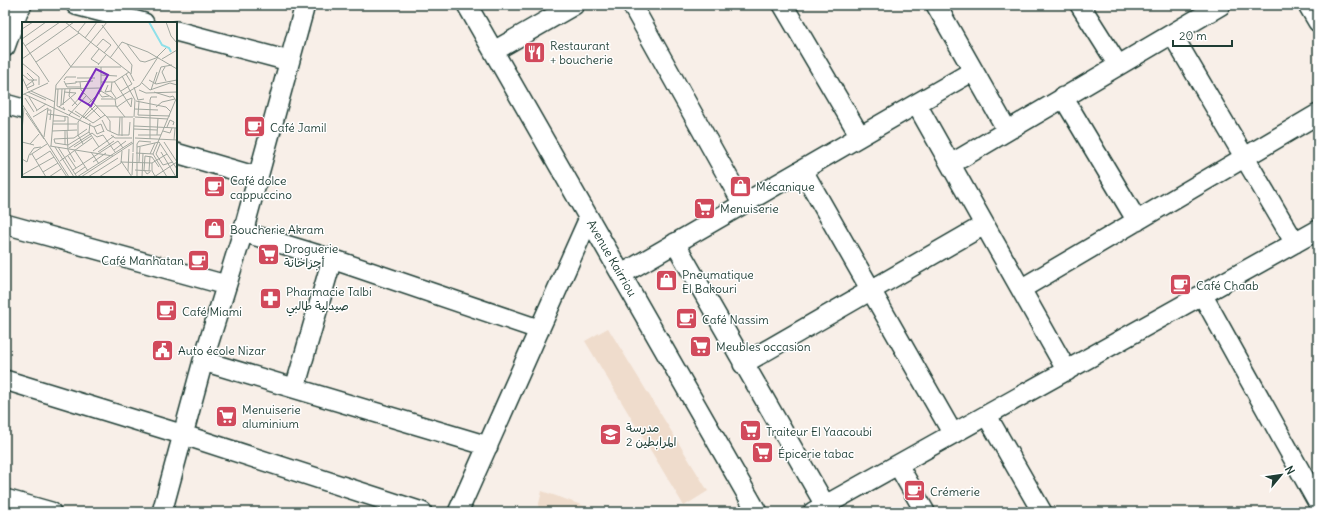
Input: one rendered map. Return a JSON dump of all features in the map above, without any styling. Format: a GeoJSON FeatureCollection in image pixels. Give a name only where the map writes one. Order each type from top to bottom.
{"type":"FeatureCollection","features":[{"type":"Feature","properties":{"kind":"street"},"geometry":{"type":"LineString","coordinates":[[5,47],[18,11],[22,5]]}},
{"type":"Feature","properties":{"kind":"street"},"geometry":{"type":"LineString","coordinates":[[76,5],[140,22]]}},
{"type":"Feature","properties":{"kind":"street"},"geometry":{"type":"LineString","coordinates":[[162,512],[203,361],[258,177],[304,5]]}},
{"type":"Feature","properties":{"kind":"street","name":"Avenue Kairriou"},"geometry":{"type":"LineString","coordinates":[[467,5],[758,512]]}},
{"type":"Feature","properties":{"kind":"street"},"geometry":{"type":"LineString","coordinates":[[494,51],[574,5]]}},
{"type":"Feature","properties":{"kind":"street"},"geometry":{"type":"LineString","coordinates":[[632,5],[744,204]]}},
{"type":"Feature","properties":{"kind":"street"},"geometry":{"type":"LineString","coordinates":[[783,5],[860,136]]}},
{"type":"Feature","properties":{"kind":"street"},"geometry":{"type":"LineString","coordinates":[[1080,5],[1118,65]]}},
{"type":"Feature","properties":{"kind":"street"},"geometry":{"type":"LineString","coordinates":[[951,164],[1221,5]]}},
{"type":"Feature","properties":{"kind":"street"},"geometry":{"type":"LineString","coordinates":[[1308,5],[1318,22]]}},
{"type":"Feature","properties":{"kind":"street"},"geometry":{"type":"LineString","coordinates":[[943,8],[974,70],[1007,130]]}},
{"type":"Feature","properties":{"kind":"street"},"geometry":{"type":"LineString","coordinates":[[177,32],[289,61]]}},
{"type":"Feature","properties":{"kind":"street"},"geometry":{"type":"LineString","coordinates":[[1172,34],[1295,243]]}},
{"type":"Feature","properties":{"kind":"street"},"geometry":{"type":"LineString","coordinates":[[622,274],[803,171],[974,70]]}},
{"type":"Feature","properties":{"kind":"street"},"geometry":{"type":"LineString","coordinates":[[1064,97],[1137,221]]}},
{"type":"Feature","properties":{"kind":"street"},"geometry":{"type":"LineString","coordinates":[[5,104],[22,109]]}},
{"type":"Feature","properties":{"kind":"street"},"geometry":{"type":"LineString","coordinates":[[917,104],[1067,371]]}},
{"type":"Feature","properties":{"kind":"street"},"geometry":{"type":"LineString","coordinates":[[1021,289],[1318,114]]}},
{"type":"Feature","properties":{"kind":"street"},"geometry":{"type":"LineString","coordinates":[[177,153],[258,177]]}},
{"type":"Feature","properties":{"kind":"street"},"geometry":{"type":"LineString","coordinates":[[803,171],[953,434]]}},
{"type":"Feature","properties":{"kind":"street"},"geometry":{"type":"LineString","coordinates":[[458,512],[538,329],[589,218]]}},
{"type":"Feature","properties":{"kind":"street"},"geometry":{"type":"LineString","coordinates":[[5,224],[226,285]]}},
{"type":"Feature","properties":{"kind":"street"},"geometry":{"type":"LineString","coordinates":[[743,364],[984,225]]}},
{"type":"Feature","properties":{"kind":"street"},"geometry":{"type":"LineString","coordinates":[[675,244],[743,364],[819,509],[1203,296],[1318,230]]}},
{"type":"Feature","properties":{"kind":"street"},"geometry":{"type":"LineString","coordinates":[[242,232],[332,259],[538,329]]}},
{"type":"Feature","properties":{"kind":"street"},"geometry":{"type":"LineString","coordinates":[[295,388],[332,259]]}},
{"type":"Feature","properties":{"kind":"street"},"geometry":{"type":"LineString","coordinates":[[1203,296],[1318,503]]}},
{"type":"Feature","properties":{"kind":"street"},"geometry":{"type":"LineString","coordinates":[[203,361],[488,446]]}},
{"type":"Feature","properties":{"kind":"street"},"geometry":{"type":"LineString","coordinates":[[5,380],[184,434],[422,512]]}},
{"type":"Feature","properties":{"kind":"street"},"geometry":{"type":"LineString","coordinates":[[987,416],[1042,512]]}},
{"type":"Feature","properties":{"kind":"street"},"geometry":{"type":"LineString","coordinates":[[898,465],[924,512]]}},
{"type":"Feature","properties":{"kind":"street"},"geometry":{"type":"LineString","coordinates":[[5,498],[51,512]]}},
{"type":"Feature","properties":{"kind":"shaded area"},"geometry":{"type":"Polygon","coordinates":[[[608,328],[708,491],[684,506],[585,341],[608,328]]]}},
{"type":"Feature","properties":{"kind":"shaded area"},"geometry":{"type":"Polygon","coordinates":[[[542,491],[601,512],[537,512],[542,491]]]}},
{"type":"Feature","properties":{"kind":"place","name":"Restaurant + boucherie"},"geometry":{"type":"Point","coordinates":[534,52]}},
{"type":"Feature","properties":{"kind":"place","name":"Café Jamil"},"geometry":{"type":"Point","coordinates":[254,127]}},
{"type":"Feature","properties":{"kind":"place","name":"Mécanique"},"geometry":{"type":"Point","coordinates":[740,186]}},
{"type":"Feature","properties":{"kind":"place","name":"Café dolce cappuccino"},"geometry":{"type":"Point","coordinates":[214,187]}},
{"type":"Feature","properties":{"kind":"place","name":"Menuiserie"},"geometry":{"type":"Point","coordinates":[705,208]}},
{"type":"Feature","properties":{"kind":"place","name":"Boucherie Akram"},"geometry":{"type":"Point","coordinates":[214,229]}},
{"type":"Feature","properties":{"kind":"place","name":"Droguerie أجزاخانة"},"geometry":{"type":"Point","coordinates":[268,255]}},
{"type":"Feature","properties":{"kind":"place","name":"Café Manhatan"},"geometry":{"type":"Point","coordinates":[199,260]}},
{"type":"Feature","properties":{"kind":"place","name":"Pneumatique El Bakouri"},"geometry":{"type":"Point","coordinates":[666,281]}},
{"type":"Feature","properties":{"kind":"place","name":"Café Chaab"},"geometry":{"type":"Point","coordinates":[1181,285]}},
{"type":"Feature","properties":{"kind":"place","name":"Pharmacie Talbi صيدلية طالبي"},"geometry":{"type":"Point","coordinates":[270,298]}},
{"type":"Feature","properties":{"kind":"place","name":"Café Miami"},"geometry":{"type":"Point","coordinates":[166,311]}},
{"type":"Feature","properties":{"kind":"place","name":"Café Nassim"},"geometry":{"type":"Point","coordinates":[687,319]}},
{"type":"Feature","properties":{"kind":"place","name":"Meubles occasion"},"geometry":{"type":"Point","coordinates":[701,346]}},
{"type":"Feature","properties":{"kind":"place","name":"Auto école Nizar"},"geometry":{"type":"Point","coordinates":[163,350]}},
{"type":"Feature","properties":{"kind":"place","name":"Menuiserie aluminium"},"geometry":{"type":"Point","coordinates":[226,416]}},
{"type":"Feature","properties":{"kind":"place","name":"Traiteur El Yaacoubi"},"geometry":{"type":"Point","coordinates":[751,431]}},
{"type":"Feature","properties":{"kind":"place","name":"مدرسة المرابطين 2"},"geometry":{"type":"Point","coordinates":[611,434]}},
{"type":"Feature","properties":{"kind":"place","name":"Épicerie tabac"},"geometry":{"type":"Point","coordinates":[763,453]}},
{"type":"Feature","properties":{"kind":"place","name":"Crémerie"},"geometry":{"type":"Point","coordinates":[915,491]}}]}
